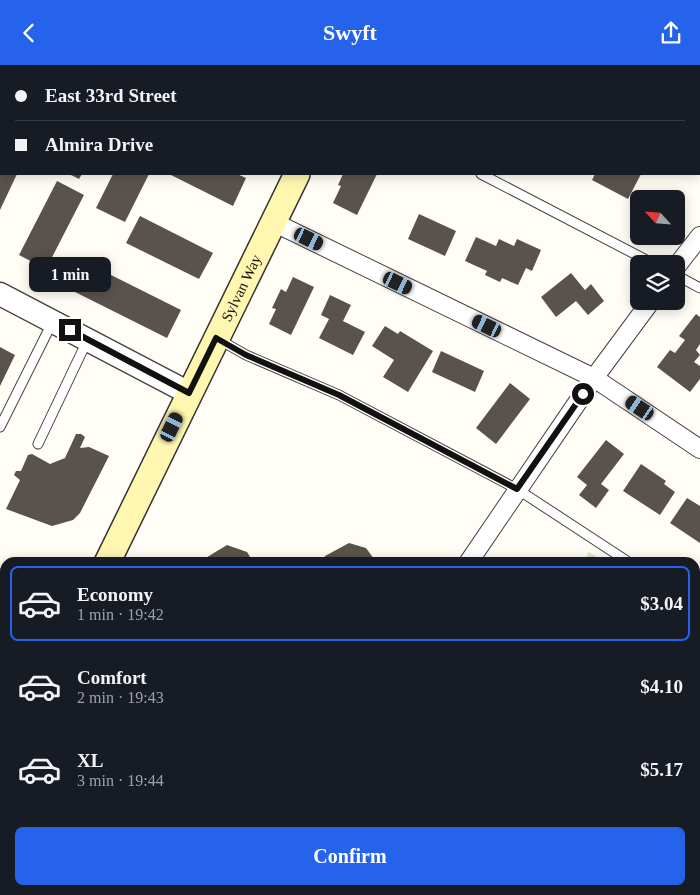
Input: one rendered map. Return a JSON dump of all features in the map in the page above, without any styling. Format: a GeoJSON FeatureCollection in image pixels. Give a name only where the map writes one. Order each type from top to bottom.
{"type":"FeatureCollection","features":[{"type":"Feature","properties":{"kind":"main road","name":"Sylvan Way"},"geometry":{"type":"LineString","coordinates":[[110,557],[296,175]]}},
{"type":"Feature","properties":{"kind":"street"},"geometry":{"type":"LineString","coordinates":[[273,222],[594,378],[700,449]]}},
{"type":"Feature","properties":{"kind":"street"},"geometry":{"type":"LineString","coordinates":[[685,255],[700,236]]}},
{"type":"Feature","properties":{"kind":"street"},"geometry":{"type":"LineString","coordinates":[[0,294],[189,393]]}},
{"type":"Feature","properties":{"kind":"street"},"geometry":{"type":"LineString","coordinates":[[472,557],[594,378],[644,310]]}},
{"type":"Feature","properties":{"kind":"lane"},"geometry":{"type":"LineString","coordinates":[[484,175],[637,255]]}},
{"type":"Feature","properties":{"kind":"lane"},"geometry":{"type":"LineString","coordinates":[[685,280],[700,288]]}},
{"type":"Feature","properties":{"kind":"lane"},"geometry":{"type":"LineString","coordinates":[[0,427],[53,321]]}},
{"type":"Feature","properties":{"kind":"lane"},"geometry":{"type":"LineString","coordinates":[[216,338],[246,355],[339,395],[517,489],[621,557]]}},
{"type":"Feature","properties":{"kind":"lane"},"geometry":{"type":"LineString","coordinates":[[38,445],[88,340]]}},
{"type":"Feature","properties":{"kind":"green space"},"geometry":{"type":"Polygon","coordinates":[[[589,552],[597,557],[586,557],[589,552]]]}},
{"type":"Feature","properties":{"kind":"building"},"geometry":{"type":"Polygon","coordinates":[[[0,175],[17,175],[0,210],[0,175]]]}},
{"type":"Feature","properties":{"kind":"building"},"geometry":{"type":"Polygon","coordinates":[[[71,175],[81,175],[79,179],[71,175]]]}},
{"type":"Feature","properties":{"kind":"building"},"geometry":{"type":"Polygon","coordinates":[[[112,175],[148,175],[125,222],[96,208],[112,175]]]}},
{"type":"Feature","properties":{"kind":"building"},"geometry":{"type":"Polygon","coordinates":[[[171,175],[239,175],[246,178],[233,206],[171,175]]]}},
{"type":"Feature","properties":{"kind":"building"},"geometry":{"type":"Polygon","coordinates":[[[343,175],[377,175],[357,215],[333,203],[341,186],[338,185],[343,175]]]}},
{"type":"Feature","properties":{"kind":"building"},"geometry":{"type":"Polygon","coordinates":[[[594,175],[640,175],[633,190],[630,190],[628,199],[592,180],[594,175]]]}},
{"type":"Feature","properties":{"kind":"building"},"geometry":{"type":"Polygon","coordinates":[[[57,181],[84,195],[46,269],[19,255],[57,181]]]}},
{"type":"Feature","properties":{"kind":"building"},"geometry":{"type":"Polygon","coordinates":[[[419,214],[456,231],[445,256],[408,239],[419,214]]]}},
{"type":"Feature","properties":{"kind":"building"},"geometry":{"type":"Polygon","coordinates":[[[140,216],[213,253],[199,279],[126,243],[140,216]]]}},
{"type":"Feature","properties":{"kind":"building"},"geometry":{"type":"Polygon","coordinates":[[[476,237],[496,246],[499,239],[514,246],[517,239],[541,250],[532,271],[526,268],[518,285],[502,278],[500,282],[485,275],[487,271],[465,261],[476,237]]]}},
{"type":"Feature","properties":{"kind":"building"},"geometry":{"type":"Polygon","coordinates":[[[81,260],[181,310],[167,338],[67,288],[81,260]]]}},
{"type":"Feature","properties":{"kind":"building"},"geometry":{"type":"Polygon","coordinates":[[[571,273],[585,290],[591,284],[604,301],[588,315],[576,301],[556,317],[541,297],[571,273]]]}},
{"type":"Feature","properties":{"kind":"building"},"geometry":{"type":"Polygon","coordinates":[[[293,277],[314,287],[291,335],[269,324],[276,309],[272,308],[281,289],[286,292],[293,277]]]}},
{"type":"Feature","properties":{"kind":"building"},"geometry":{"type":"Polygon","coordinates":[[[330,295],[351,305],[343,321],[365,332],[353,355],[319,338],[329,319],[321,315],[330,295]]]}},
{"type":"Feature","properties":{"kind":"building"},"geometry":{"type":"Polygon","coordinates":[[[696,314],[700,317],[700,344],[696,350],[700,355],[694,362],[700,366],[700,379],[690,392],[657,367],[670,350],[675,353],[685,340],[679,336],[696,314]]]}},
{"type":"Feature","properties":{"kind":"building"},"geometry":{"type":"Polygon","coordinates":[[[385,326],[398,334],[400,331],[433,351],[408,392],[383,377],[394,360],[372,346],[385,326]]]}},
{"type":"Feature","properties":{"kind":"building"},"geometry":{"type":"Polygon","coordinates":[[[0,347],[15,355],[0,386],[0,347]]]}},
{"type":"Feature","properties":{"kind":"building"},"geometry":{"type":"Polygon","coordinates":[[[441,351],[484,371],[475,392],[432,372],[441,351]]]}},
{"type":"Feature","properties":{"kind":"building"},"geometry":{"type":"Polygon","coordinates":[[[510,383],[530,399],[496,444],[476,428],[510,383]]]}},
{"type":"Feature","properties":{"kind":"building"},"geometry":{"type":"Polygon","coordinates":[[[76,434],[81,434],[85,437],[80,448],[89,447],[109,456],[80,513],[73,520],[52,526],[6,509],[20,480],[14,475],[16,471],[21,471],[28,455],[32,454],[50,464],[65,458],[76,434]]]}},
{"type":"Feature","properties":{"kind":"building"},"geometry":{"type":"Polygon","coordinates":[[[606,440],[624,454],[601,484],[609,490],[596,508],[579,495],[587,485],[577,477],[606,440]]]}},
{"type":"Feature","properties":{"kind":"building"},"geometry":{"type":"Polygon","coordinates":[[[641,464],[666,481],[664,484],[675,492],[660,515],[623,491],[641,464]]]}},
{"type":"Feature","properties":{"kind":"building"},"geometry":{"type":"Polygon","coordinates":[[[687,498],[700,506],[700,543],[670,523],[687,498]]]}},
{"type":"Feature","properties":{"kind":"building"},"geometry":{"type":"Polygon","coordinates":[[[349,543],[366,548],[373,557],[325,557],[349,543]]]}},
{"type":"Feature","properties":{"kind":"building"},"geometry":{"type":"Polygon","coordinates":[[[227,545],[247,552],[250,557],[207,557],[227,545]]]}},
{"type":"Feature","properties":{"kind":"route"},"geometry":{"type":"LineString","coordinates":[[70,330],[189,393],[216,338],[246,355],[339,395],[517,489],[583,394]]}}]}
